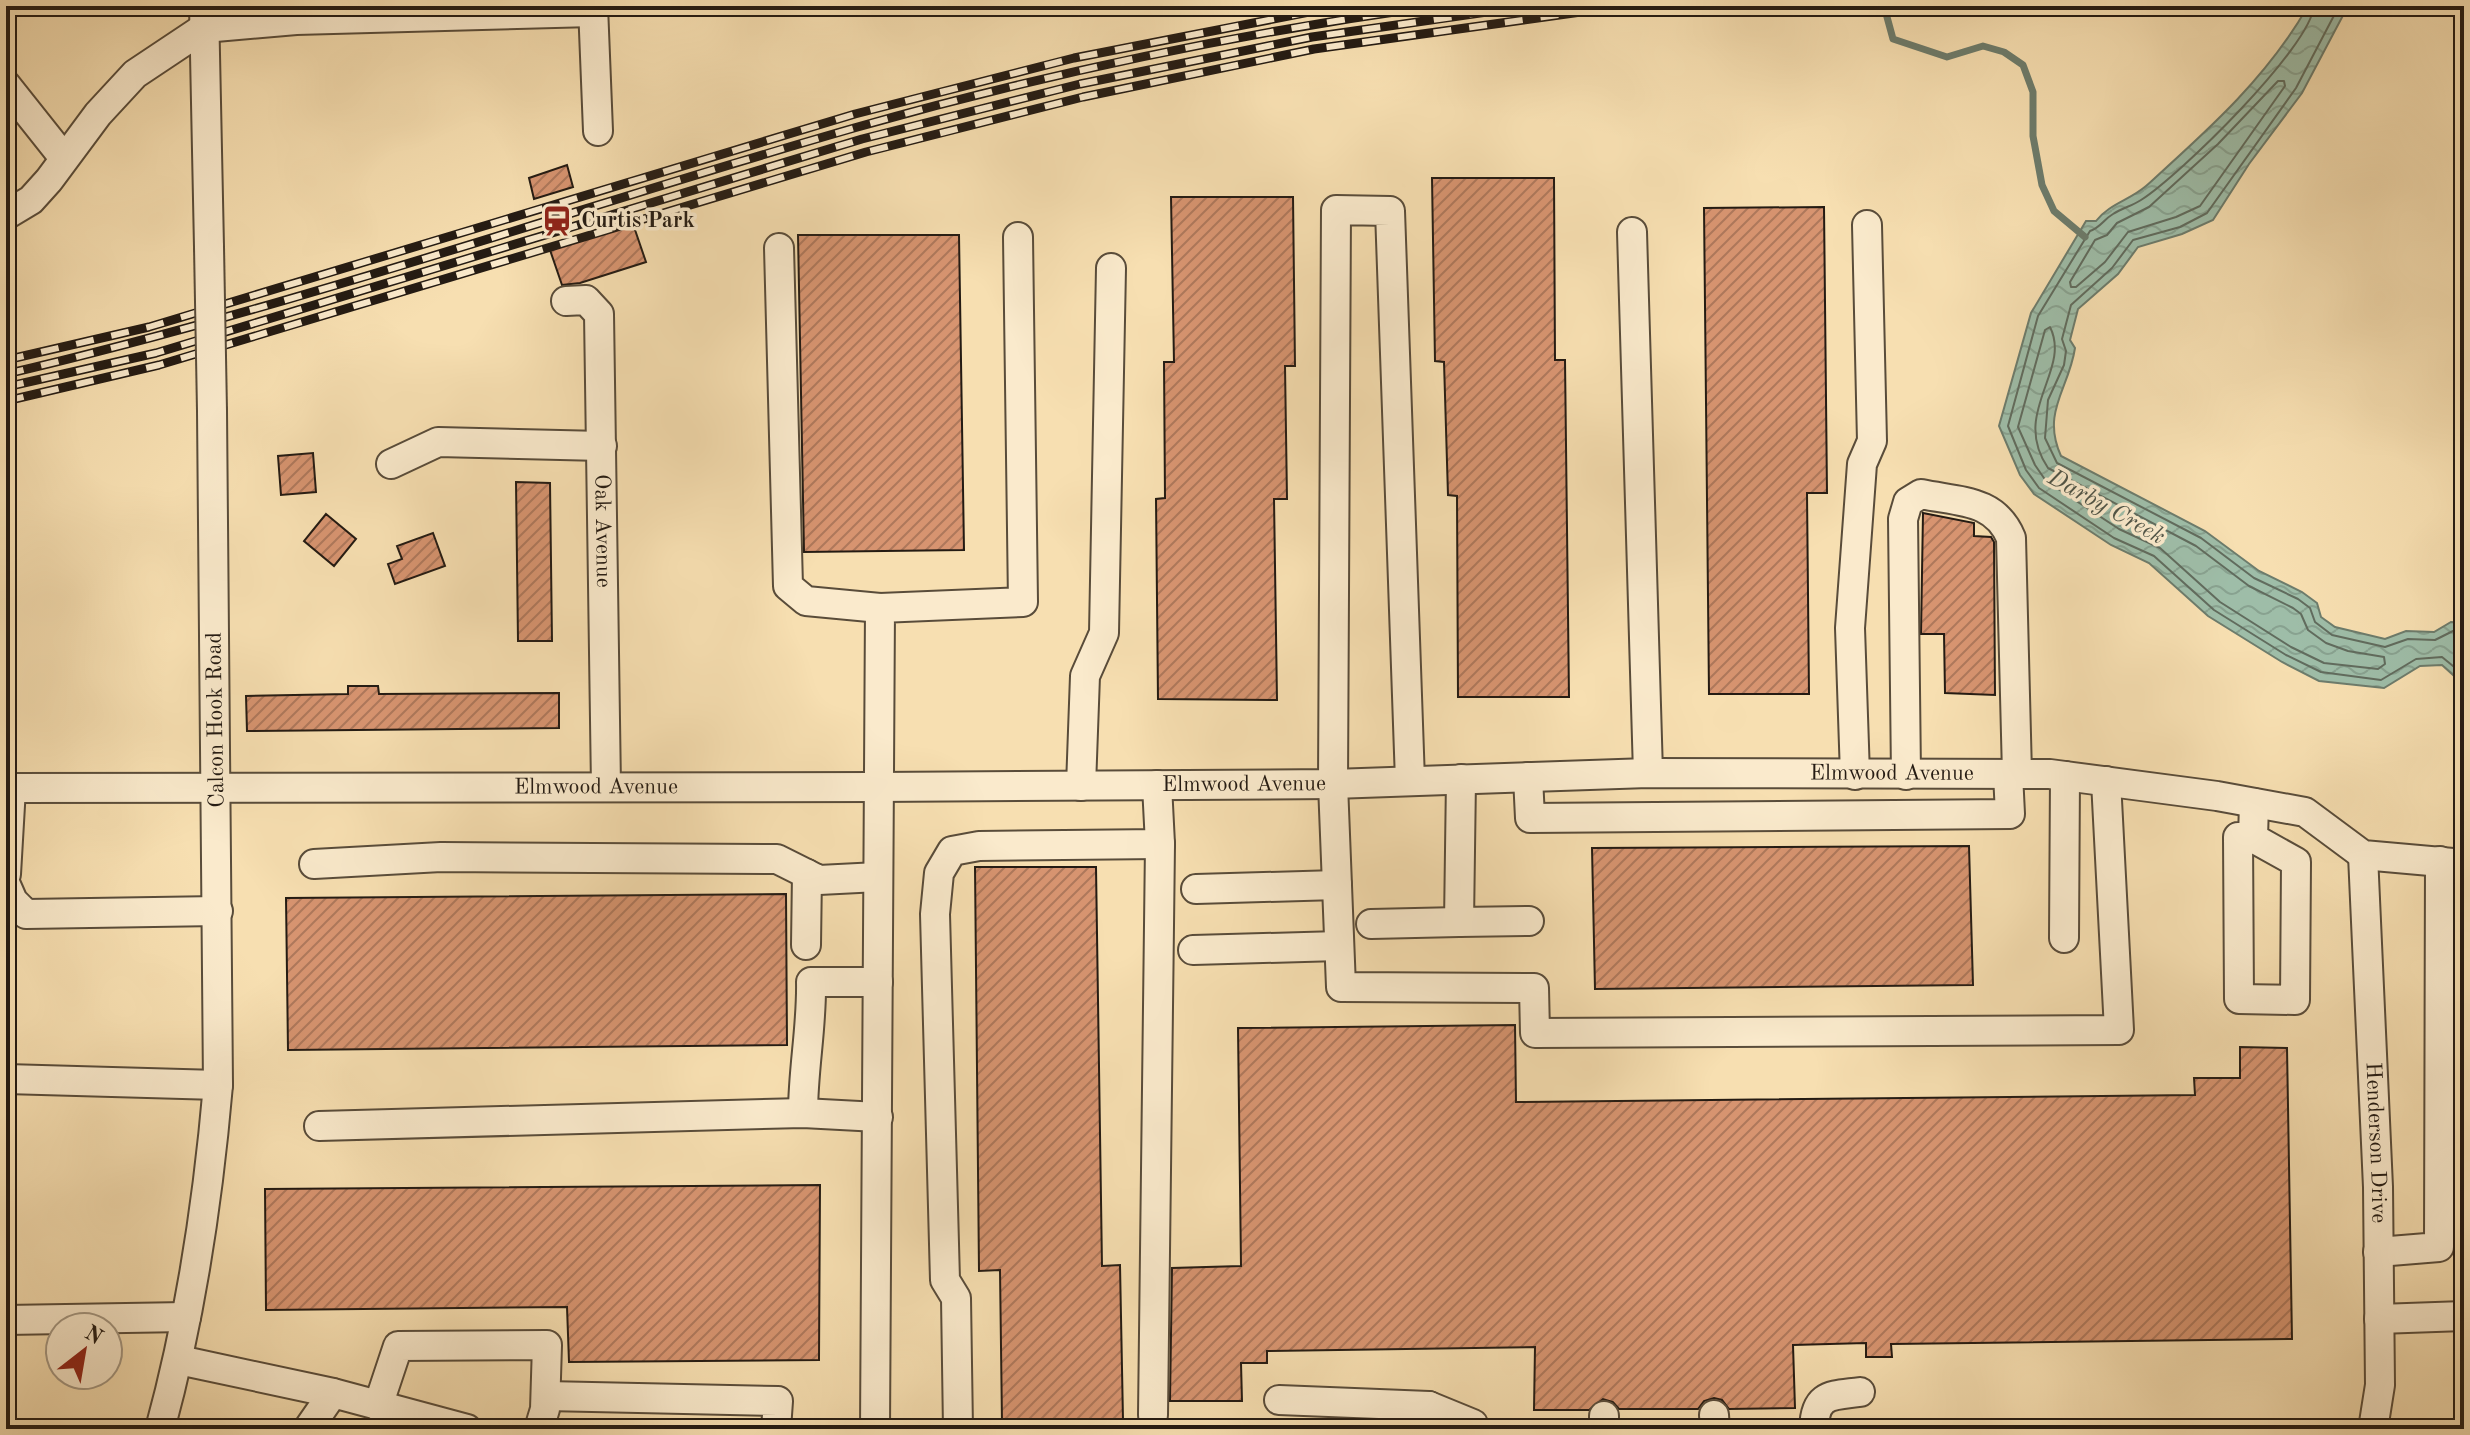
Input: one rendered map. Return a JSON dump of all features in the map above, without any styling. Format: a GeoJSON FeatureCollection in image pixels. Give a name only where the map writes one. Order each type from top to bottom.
{"type":"FeatureCollection","features":[{"type":"Feature","properties":{"kind":"street"},"geometry":{"type":"LineString","coordinates":[[6,215],[31,200],[98,114],[135,74],[204,17],[593,9],[598,131]]}},
{"type":"Feature","properties":{"kind":"street","name":"Calcon Hook Road"},"geometry":{"type":"LineString","coordinates":[[160,1429],[179,1360],[208,1193],[218,1085],[217,787],[204,17]]}},
{"type":"Feature","properties":{"kind":"street"},"geometry":{"type":"LineString","coordinates":[[6,85],[64,158]]}},
{"type":"Feature","properties":{"kind":"street"},"geometry":{"type":"LineString","coordinates":[[1410,781],[1390,211],[1336,210],[1333,784],[1341,987],[1534,988],[1535,1033],[2119,1030],[2106,781]]}},
{"type":"Feature","properties":{"kind":"street"},"geometry":{"type":"LineString","coordinates":[[1855,775],[1850,628],[1862,464],[1872,441],[1867,225]]}},
{"type":"Feature","properties":{"kind":"street"},"geometry":{"type":"LineString","coordinates":[[1632,232],[1648,773]]}},
{"type":"Feature","properties":{"kind":"street"},"geometry":{"type":"LineString","coordinates":[[779,248],[788,586],[806,601],[880,608],[1023,602],[1018,237]]}},
{"type":"Feature","properties":{"kind":"street"},"geometry":{"type":"LineString","coordinates":[[1081,786],[1085,676],[1104,633],[1111,268]]}},
{"type":"Feature","properties":{"kind":"street","name":"Oak Avenue"},"geometry":{"type":"LineString","coordinates":[[566,301],[586,300],[599,314],[606,787]]}},
{"type":"Feature","properties":{"kind":"street"},"geometry":{"type":"LineString","coordinates":[[391,464],[438,442],[602,446]]}},
{"type":"Feature","properties":{"kind":"street"},"geometry":{"type":"LineString","coordinates":[[1528,777],[1530,818],[2010,814],[2013,774],[2011,538],[2004,520],[1987,508],[1921,494],[1908,502],[1903,519],[1906,775]]}},
{"type":"Feature","properties":{"kind":"street"},"geometry":{"type":"LineString","coordinates":[[875,1429],[880,608]]}},
{"type":"Feature","properties":{"kind":"street","name":"Elmwood Avenue"},"geometry":{"type":"LineString","coordinates":[[9,788],[1081,786],[1333,784],[1648,773],[2013,774],[2106,781],[2305,812],[2363,855]]}},
{"type":"Feature","properties":{"kind":"street"},"geometry":{"type":"LineString","coordinates":[[1781,774],[1782,816]]}},
{"type":"Feature","properties":{"kind":"street"},"geometry":{"type":"LineString","coordinates":[[2064,938],[2065,776]]}},
{"type":"Feature","properties":{"kind":"street"},"geometry":{"type":"LineString","coordinates":[[1459,922],[1461,779]]}},
{"type":"Feature","properties":{"kind":"street"},"geometry":{"type":"LineString","coordinates":[[1153,1415],[1160,844],[1157,785]]}},
{"type":"Feature","properties":{"kind":"street"},"geometry":{"type":"LineString","coordinates":[[6,874],[9,788]]}},
{"type":"Feature","properties":{"kind":"street"},"geometry":{"type":"LineString","coordinates":[[2253,838],[2254,803]]}},
{"type":"Feature","properties":{"kind":"street"},"geometry":{"type":"LineString","coordinates":[[2238,837],[2253,838],[2296,862],[2295,1000],[2239,999],[2238,837]]}},
{"type":"Feature","properties":{"kind":"street"},"geometry":{"type":"LineString","coordinates":[[958,1429],[956,1298],[945,1280],[935,914],[939,873],[952,851],[979,846],[1160,844]]}},
{"type":"Feature","properties":{"kind":"street"},"geometry":{"type":"LineString","coordinates":[[2363,855],[2452,862],[2439,1247],[2378,1252]]}},
{"type":"Feature","properties":{"kind":"street","name":"Henderson Drive"},"geometry":{"type":"LineString","coordinates":[[2363,855],[2378,1252],[2380,1385],[2373,1429]]}},
{"type":"Feature","properties":{"kind":"street"},"geometry":{"type":"LineString","coordinates":[[314,864],[441,857],[777,859],[819,880],[878,877]]}},
{"type":"Feature","properties":{"kind":"street"},"geometry":{"type":"LineString","coordinates":[[806,945],[807,874]]}},
{"type":"Feature","properties":{"kind":"street"},"geometry":{"type":"LineString","coordinates":[[6,885],[13,901],[26,914],[218,911]]}},
{"type":"Feature","properties":{"kind":"street"},"geometry":{"type":"LineString","coordinates":[[1196,889],[1337,885]]}},
{"type":"Feature","properties":{"kind":"street"},"geometry":{"type":"LineString","coordinates":[[1371,924],[1529,921]]}},
{"type":"Feature","properties":{"kind":"street"},"geometry":{"type":"LineString","coordinates":[[1193,950],[1339,946]]}},
{"type":"Feature","properties":{"kind":"street"},"geometry":{"type":"LineString","coordinates":[[803,1113],[803,1074],[812,1029],[811,982],[878,982]]}},
{"type":"Feature","properties":{"kind":"street"},"geometry":{"type":"LineString","coordinates":[[6,1079],[218,1085]]}},
{"type":"Feature","properties":{"kind":"street"},"geometry":{"type":"LineString","coordinates":[[319,1126],[803,1113],[878,1117]]}},
{"type":"Feature","properties":{"kind":"street"},"geometry":{"type":"LineString","coordinates":[[2379,1319],[2464,1316]]}},
{"type":"Feature","properties":{"kind":"street"},"geometry":{"type":"LineString","coordinates":[[6,1320],[186,1317]]}},
{"type":"Feature","properties":{"kind":"street"},"geometry":{"type":"LineString","coordinates":[[378,1406],[398,1346],[547,1345],[546,1396],[539,1429]]}},
{"type":"Feature","properties":{"kind":"street"},"geometry":{"type":"LineString","coordinates":[[179,1360],[333,1393],[467,1429]]}},
{"type":"Feature","properties":{"kind":"street"},"geometry":{"type":"LineString","coordinates":[[1814,1429],[1817,1407],[1826,1397],[1860,1392]]}},
{"type":"Feature","properties":{"kind":"street"},"geometry":{"type":"LineString","coordinates":[[308,1429],[333,1393]]}},
{"type":"Feature","properties":{"kind":"street"},"geometry":{"type":"LineString","coordinates":[[546,1396],[778,1401],[776,1429]]}},
{"type":"Feature","properties":{"kind":"street"},"geometry":{"type":"LineString","coordinates":[[1279,1400],[1465,1420],[1473,1424],[1473,1429]]}},
{"type":"Feature","properties":{"kind":"water","name":"Darby Creek"},"geometry":{"type":"Polygon","coordinates":[[[2308,6],[2348,6],[2302,93],[2249,164],[2213,220],[2182,234],[2138,247],[2118,274],[2078,309],[2070,340],[2075,348],[2072,363],[2055,413],[2056,440],[2061,456],[2205,531],[2259,571],[2302,592],[2317,603],[2321,617],[2335,627],[2385,639],[2406,631],[2434,632],[2451,622],[2464,623],[2464,685],[2442,665],[2420,666],[2384,688],[2319,681],[2282,662],[2208,616],[2149,563],[2111,545],[2034,494],[2020,475],[1999,426],[2031,313],[2086,221],[2096,221],[2107,210],[2140,191],[2213,124],[2274,57],[2308,6]]]}},
{"type":"Feature","properties":{"kind":"building"},"geometry":{"type":"Polygon","coordinates":[[[567,165],[573,187],[534,199],[529,178],[567,165]]]}},
{"type":"Feature","properties":{"kind":"building"},"geometry":{"type":"Polygon","coordinates":[[[1432,178],[1554,178],[1555,360],[1565,360],[1569,697],[1458,697],[1457,496],[1448,495],[1444,362],[1435,361],[1432,178]]]}},
{"type":"Feature","properties":{"kind":"building"},"geometry":{"type":"Polygon","coordinates":[[[1171,197],[1293,197],[1295,366],[1285,366],[1287,499],[1274,499],[1277,700],[1158,699],[1156,499],[1165,498],[1164,362],[1174,362],[1171,197]]]}},
{"type":"Feature","properties":{"kind":"building"},"geometry":{"type":"Polygon","coordinates":[[[1824,207],[1827,493],[1807,493],[1809,694],[1709,694],[1704,208],[1824,207]]]}},
{"type":"Feature","properties":{"kind":"building"},"geometry":{"type":"Polygon","coordinates":[[[633,224],[646,262],[580,283],[562,285],[550,250],[633,224]]]}},
{"type":"Feature","properties":{"kind":"building"},"geometry":{"type":"Polygon","coordinates":[[[798,235],[959,235],[964,550],[804,552],[798,235]]]}},
{"type":"Feature","properties":{"kind":"building"},"geometry":{"type":"Polygon","coordinates":[[[313,453],[316,492],[281,495],[278,456],[313,453]]]}},
{"type":"Feature","properties":{"kind":"building"},"geometry":{"type":"Polygon","coordinates":[[[516,482],[550,483],[552,641],[518,641],[516,482]]]}},
{"type":"Feature","properties":{"kind":"building"},"geometry":{"type":"Polygon","coordinates":[[[1923,513],[1974,523],[1974,536],[1991,537],[1994,542],[1995,695],[1945,693],[1944,634],[1921,634],[1923,513]]]}},
{"type":"Feature","properties":{"kind":"building"},"geometry":{"type":"Polygon","coordinates":[[[326,514],[356,539],[334,566],[304,541],[326,514]]]}},
{"type":"Feature","properties":{"kind":"building"},"geometry":{"type":"Polygon","coordinates":[[[433,533],[445,566],[395,584],[388,564],[402,559],[397,546],[433,533]]]}},
{"type":"Feature","properties":{"kind":"building"},"geometry":{"type":"Polygon","coordinates":[[[348,686],[378,686],[379,694],[559,693],[559,728],[247,731],[246,696],[348,694],[348,686]]]}},
{"type":"Feature","properties":{"kind":"building"},"geometry":{"type":"Polygon","coordinates":[[[1969,846],[1973,985],[1595,989],[1592,848],[1969,846]]]}},
{"type":"Feature","properties":{"kind":"building"},"geometry":{"type":"Polygon","coordinates":[[[975,867],[1096,867],[1102,1266],[1120,1265],[1123,1420],[1002,1422],[1000,1270],[979,1271],[975,867]]]}},
{"type":"Feature","properties":{"kind":"building"},"geometry":{"type":"Polygon","coordinates":[[[786,894],[787,1045],[288,1050],[286,898],[786,894]]]}},
{"type":"Feature","properties":{"kind":"building"},"geometry":{"type":"Polygon","coordinates":[[[1515,1025],[1516,1102],[2195,1095],[2194,1078],[2240,1078],[2240,1047],[2287,1048],[2292,1339],[1891,1344],[1892,1357],[1866,1357],[1866,1343],[1793,1345],[1795,1408],[1729,1409],[1722,1400],[1714,1398],[1704,1401],[1698,1409],[1619,1409],[1613,1402],[1603,1399],[1589,1410],[1534,1410],[1535,1347],[1267,1351],[1267,1363],[1241,1363],[1242,1401],[1170,1401],[1172,1268],[1241,1266],[1238,1028],[1515,1025]]]}},
{"type":"Feature","properties":{"kind":"building"},"geometry":{"type":"Polygon","coordinates":[[[820,1185],[819,1360],[569,1362],[567,1307],[266,1310],[265,1189],[820,1185]]]}},
{"type":"Feature","properties":{"kind":"waterway"},"geometry":{"type":"LineString","coordinates":[[1884,6],[1893,39],[1947,57],[1983,46],[2004,52],[2023,65],[2033,92],[2033,136],[2042,185],[2054,211],[2085,237]]}},
{"type":"Feature","properties":{"kind":"railway"},"geometry":{"type":"LineString","coordinates":[[6,360],[149,327],[855,114],[1074,58],[1340,6]]}},
{"type":"Feature","properties":{"kind":"railway"},"geometry":{"type":"LineString","coordinates":[[6,374],[220,319],[926,108],[1216,42],[1435,6]]}},
{"type":"Feature","properties":{"kind":"railway"},"geometry":{"type":"LineString","coordinates":[[6,387],[156,353],[862,139],[1080,84],[1312,37],[1530,6]]}},
{"type":"Feature","properties":{"kind":"railway"},"geometry":{"type":"LineString","coordinates":[[6,401],[159,365],[866,152],[1083,97],[1314,49],[1624,6]]}},
{"type":"Feature","properties":{"kind":"place","name":"Curtis Park"},"geometry":{"type":"Point","coordinates":[557,221]}}]}
